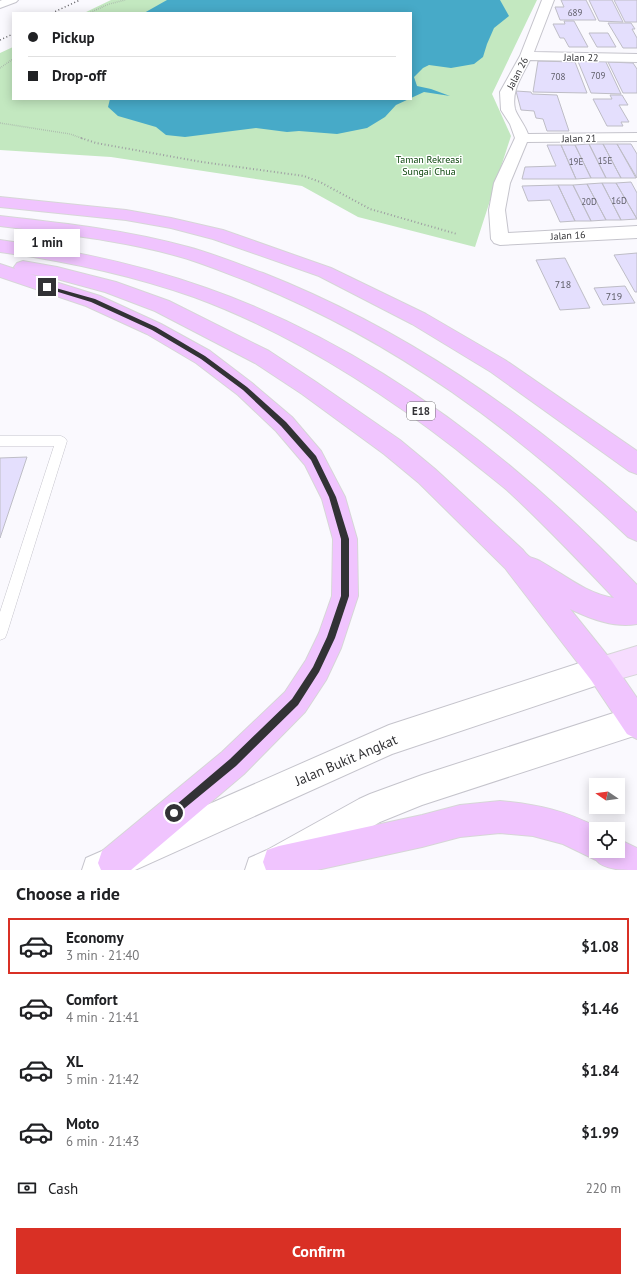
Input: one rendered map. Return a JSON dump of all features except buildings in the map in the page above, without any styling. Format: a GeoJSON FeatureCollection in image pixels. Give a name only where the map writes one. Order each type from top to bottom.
{"type":"FeatureCollection","features":[{"type":"Feature","properties":{"kind":"highway"},"geometry":{"type":"LineString","coordinates":[[0,202],[126,215],[171,223],[217,234],[324,272],[419,319],[498,366],[637,464]]}},
{"type":"Feature","properties":{"kind":"highway"},"geometry":{"type":"LineString","coordinates":[[0,221],[129,239],[187,252],[267,281],[340,313],[418,359],[498,411],[600,494],[637,529]]}},
{"type":"Feature","properties":{"kind":"highway","name":"E18"},"geometry":{"type":"LineString","coordinates":[[0,246],[87,262],[163,280],[202,293],[249,312],[375,379],[443,426],[513,481],[590,553],[637,604]]}},
{"type":"Feature","properties":{"kind":"highway"},"geometry":{"type":"LineString","coordinates":[[0,263],[57,273],[138,296],[168,309],[262,357],[309,388],[392,447],[427,476],[514,559],[601,670],[636,722]]}},
{"type":"Feature","properties":{"kind":"highway"},"geometry":{"type":"LineString","coordinates":[[0,270],[32,282],[93,301],[154,329],[203,357],[245,389],[284,424],[313,458],[333,497],[345,539],[345,596],[331,638],[319,663],[295,702],[233,763],[106,866]]}},
{"type":"Feature","properties":{"kind":"highway"},"geometry":{"type":"LineString","coordinates":[[514,559],[552,585],[586,603],[618,612],[637,612]]}},
{"type":"Feature","properties":{"kind":"highway"},"geometry":{"type":"LineString","coordinates":[[270,866],[460,821],[500,817],[533,820],[568,829],[589,840]]}},
{"type":"Feature","properties":{"kind":"highway"},"geometry":{"type":"LineString","coordinates":[[622,858],[637,869]]}},
{"type":"Feature","properties":{"kind":"main road"},"geometry":{"type":"LineString","coordinates":[[601,670],[637,660]]}},
{"type":"Feature","properties":{"kind":"street"},"geometry":{"type":"LineString","coordinates":[[0,5],[12,0]]}},
{"type":"Feature","properties":{"kind":"street","name":"Jalan 26"},"geometry":{"type":"LineString","coordinates":[[522,138],[517,124],[508,110],[506,92],[526,56],[548,0]]}},
{"type":"Feature","properties":{"kind":"street","name":"Jalan 22"},"geometry":{"type":"LineString","coordinates":[[526,56],[637,58]]}},
{"type":"Feature","properties":{"kind":"street","name":"Jalan 21"},"geometry":{"type":"LineString","coordinates":[[522,138],[637,137]]}},
{"type":"Feature","properties":{"kind":"street","name":"Jalan 16"},"geometry":{"type":"LineString","coordinates":[[522,138],[502,183],[497,210],[500,239],[637,232]]}},
{"type":"Feature","properties":{"kind":"street","name":"Jalan Bukit Angkat"},"geometry":{"type":"LineString","coordinates":[[106,866],[389,740],[601,670]]}},
{"type":"Feature","properties":{"kind":"street"},"geometry":{"type":"LineString","coordinates":[[270,866],[370,810],[422,790],[636,722]]}},
{"type":"Feature","properties":{"kind":"lane"},"geometry":{"type":"LineString","coordinates":[[0,441],[61,441],[0,632]]}},
{"type":"Feature","properties":{"kind":"path"},"geometry":{"type":"LineString","coordinates":[[90,12],[109,4],[125,0]]}},
{"type":"Feature","properties":{"kind":"path"},"geometry":{"type":"LineString","coordinates":[[0,68],[12,60]]}},
{"type":"Feature","properties":{"kind":"path"},"geometry":{"type":"LineString","coordinates":[[0,123],[70,134],[96,143],[202,162],[304,176],[320,182],[370,209],[456,234]]}},
{"type":"Feature","properties":{"kind":"green space","name":"Taman Rekreasi Sungai Chua"},"geometry":{"type":"Polygon","coordinates":[[[111,0],[537,0],[492,94],[511,136],[475,247],[358,217],[302,186],[111,157],[0,150],[0,53],[12,47],[12,100],[412,100],[412,12],[86,12],[111,0]]]}},
{"type":"Feature","properties":{"kind":"water"},"geometry":{"type":"Polygon","coordinates":[[[167,0],[500,0],[509,16],[494,28],[483,57],[474,64],[451,68],[429,65],[423,68],[414,77],[417,86],[450,96],[424,92],[412,98],[412,12],[146,12],[167,0]]]}},
{"type":"Feature","properties":{"kind":"water"},"geometry":{"type":"Polygon","coordinates":[[[110,100],[407,100],[396,105],[385,117],[367,128],[337,134],[299,131],[287,132],[256,128],[185,137],[166,135],[156,127],[118,116],[108,107],[110,100]]]}},
{"type":"Feature","properties":{"kind":"railway"},"geometry":{"type":"LineString","coordinates":[[54,12],[80,0]]}},
{"type":"Feature","properties":{"kind":"railway"},"geometry":{"type":"LineString","coordinates":[[0,40],[12,34]]}},
{"type":"Feature","properties":{"kind":"route"},"geometry":{"type":"LineString","coordinates":[[47,287],[93,301],[154,329],[203,357],[245,389],[284,424],[313,458],[333,497],[345,539],[345,596],[331,638],[316,670],[295,702],[233,763],[174,813]]}}]}
